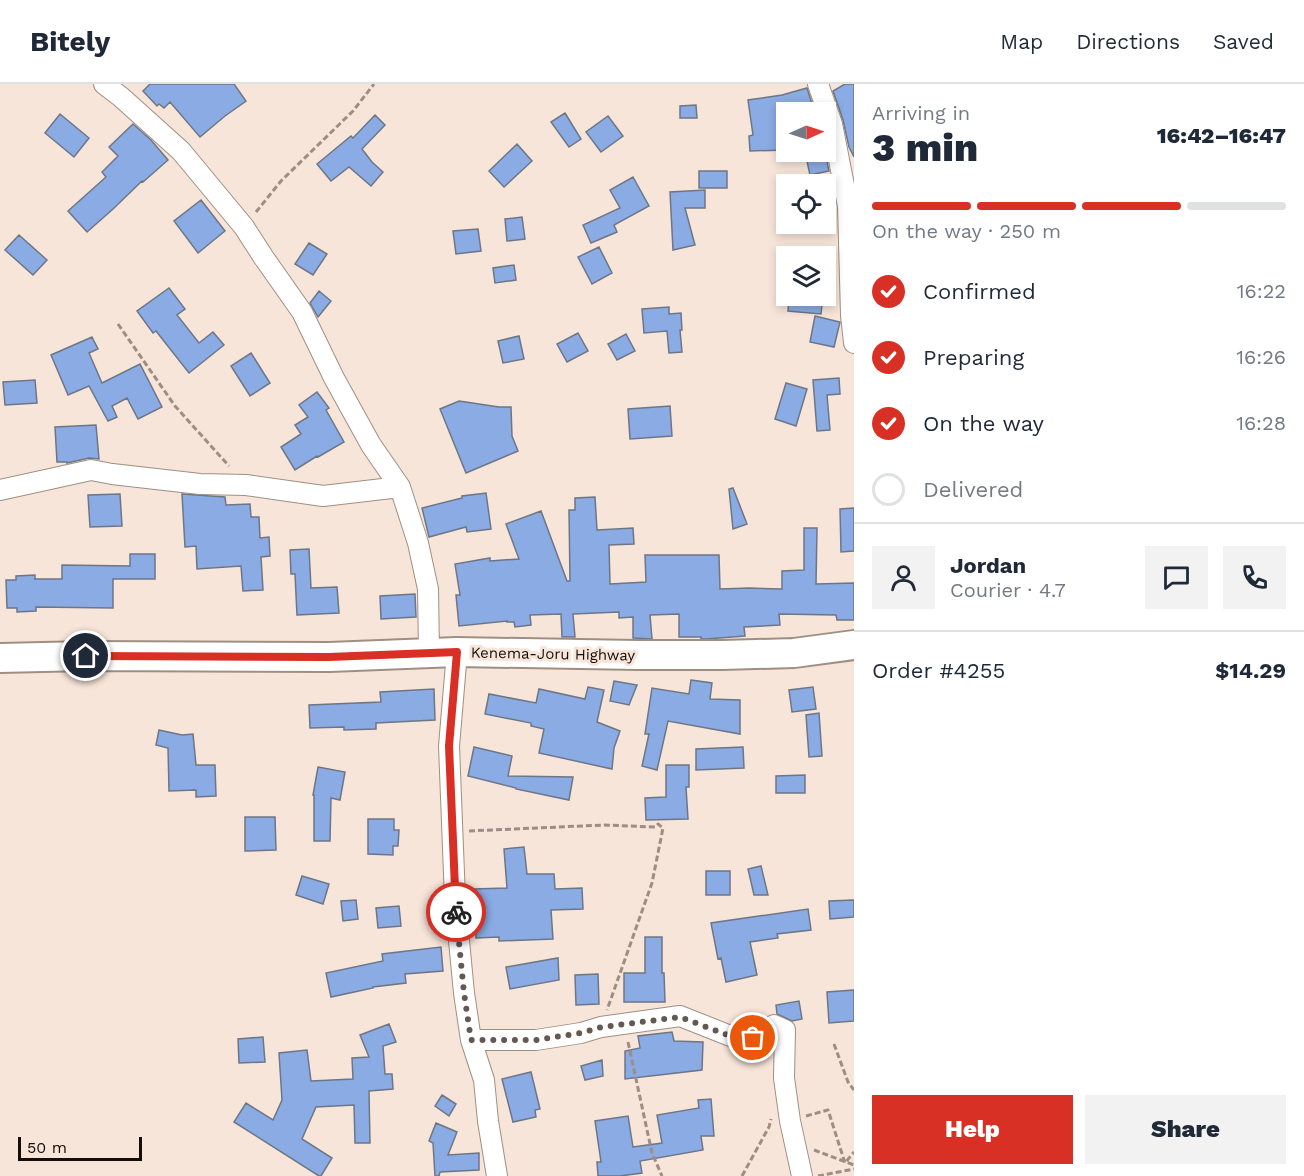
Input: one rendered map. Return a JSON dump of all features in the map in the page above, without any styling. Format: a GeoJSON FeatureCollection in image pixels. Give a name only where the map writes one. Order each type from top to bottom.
{"type":"FeatureCollection","features":[{"type":"Feature","properties":{"kind":"highway","name":"Kenema-Joru Highway"},"geometry":{"type":"LineString","coordinates":[[0,658],[329,657],[429,652],[638,656],[722,655],[794,653],[854,645]]}},
{"type":"Feature","properties":{"kind":"street"},"geometry":{"type":"LineString","coordinates":[[104,84],[181,151],[244,227],[302,312],[334,378],[371,445],[400,487],[418,543],[428,589],[429,652]]}},
{"type":"Feature","properties":{"kind":"street"},"geometry":{"type":"LineString","coordinates":[[818,84],[832,124],[851,206],[851,315],[854,343]]}},
{"type":"Feature","properties":{"kind":"street"},"geometry":{"type":"LineString","coordinates":[[0,490],[91,470],[200,484],[246,485],[323,496],[400,487]]}},
{"type":"Feature","properties":{"kind":"street"},"geometry":{"type":"LineString","coordinates":[[457,652],[449,746],[457,922],[471,1040],[484,1080],[497,1176]]}},
{"type":"Feature","properties":{"kind":"street"},"geometry":{"type":"LineString","coordinates":[[471,1040],[536,1040],[624,1023],[680,1017],[738,1039],[753,1038],[774,1025],[784,1030],[784,1078],[780,1119],[795,1142],[802,1176]]}},
{"type":"Feature","properties":{"kind":"path"},"geometry":{"type":"LineString","coordinates":[[244,227],[281,181],[353,111],[374,84]]}},
{"type":"Feature","properties":{"kind":"path"},"geometry":{"type":"LineString","coordinates":[[118,324],[175,406],[246,485]]}},
{"type":"Feature","properties":{"kind":"path"},"geometry":{"type":"LineString","coordinates":[[452,831],[604,825],[655,826],[658,824],[663,828],[652,883],[602,1027]]}},
{"type":"Feature","properties":{"kind":"path"},"geometry":{"type":"LineString","coordinates":[[624,1023],[652,1153],[662,1176]]}},
{"type":"Feature","properties":{"kind":"path"},"geometry":{"type":"LineString","coordinates":[[834,1044],[848,1082],[854,1090]]}},
{"type":"Feature","properties":{"kind":"path"},"geometry":{"type":"LineString","coordinates":[[742,1176],[769,1127],[780,1119],[828,1110],[845,1162]]}},
{"type":"Feature","properties":{"kind":"path"},"geometry":{"type":"LineString","coordinates":[[795,1142],[854,1167]]}},
{"type":"Feature","properties":{"kind":"path"},"geometry":{"type":"LineString","coordinates":[[845,1162],[854,1152]]}},
{"type":"Feature","properties":{"kind":"path"},"geometry":{"type":"LineString","coordinates":[[819,1176],[854,1167]]}},
{"type":"Feature","properties":{"kind":"building"},"geometry":{"type":"Polygon","coordinates":[[[150,84],[234,84],[246,101],[200,137],[170,102],[164,108],[159,104],[157,106],[143,91],[150,84]]]}},
{"type":"Feature","properties":{"kind":"building"},"geometry":{"type":"Polygon","coordinates":[[[845,84],[854,84],[854,157],[833,91],[845,84]]]}},
{"type":"Feature","properties":{"kind":"building"},"geometry":{"type":"Polygon","coordinates":[[[807,88],[811,102],[776,102],[776,150],[750,151],[749,136],[753,135],[748,100],[782,95],[807,88]]]}},
{"type":"Feature","properties":{"kind":"building"},"geometry":{"type":"Polygon","coordinates":[[[696,105],[697,118],[680,118],[680,106],[696,105]]]}},
{"type":"Feature","properties":{"kind":"building"},"geometry":{"type":"Polygon","coordinates":[[[565,113],[581,139],[569,147],[551,122],[565,113]]]}},
{"type":"Feature","properties":{"kind":"building"},"geometry":{"type":"Polygon","coordinates":[[[60,114],[89,138],[74,157],[45,133],[60,114]]]}},
{"type":"Feature","properties":{"kind":"building"},"geometry":{"type":"Polygon","coordinates":[[[375,115],[385,125],[362,149],[383,172],[371,186],[349,167],[331,181],[317,164],[351,136],[353,138],[375,115]]]}},
{"type":"Feature","properties":{"kind":"building"},"geometry":{"type":"Polygon","coordinates":[[[608,116],[623,136],[601,152],[586,132],[608,116]]]}},
{"type":"Feature","properties":{"kind":"building"},"geometry":{"type":"Polygon","coordinates":[[[133,124],[168,160],[87,232],[68,211],[106,177],[102,172],[118,156],[109,147],[133,124]]]}},
{"type":"Feature","properties":{"kind":"building"},"geometry":{"type":"Polygon","coordinates":[[[517,144],[532,161],[504,187],[489,171],[517,144]]]}},
{"type":"Feature","properties":{"kind":"building"},"geometry":{"type":"Polygon","coordinates":[[[807,162],[827,162],[829,171],[810,174],[807,162]]]}},
{"type":"Feature","properties":{"kind":"building"},"geometry":{"type":"Polygon","coordinates":[[[699,171],[727,171],[727,188],[699,188],[699,171]]]}},
{"type":"Feature","properties":{"kind":"building"},"geometry":{"type":"Polygon","coordinates":[[[633,177],[649,206],[614,225],[617,232],[591,243],[583,225],[620,208],[610,190],[633,177]]]}},
{"type":"Feature","properties":{"kind":"building"},"geometry":{"type":"Polygon","coordinates":[[[705,190],[705,208],[685,208],[695,245],[673,250],[670,192],[705,190]]]}},
{"type":"Feature","properties":{"kind":"building"},"geometry":{"type":"Polygon","coordinates":[[[201,200],[225,231],[198,253],[174,221],[201,200]]]}},
{"type":"Feature","properties":{"kind":"building"},"geometry":{"type":"Polygon","coordinates":[[[522,217],[525,239],[507,241],[505,219],[522,217]]]}},
{"type":"Feature","properties":{"kind":"building"},"geometry":{"type":"Polygon","coordinates":[[[478,229],[481,251],[456,254],[453,231],[478,229]]]}},
{"type":"Feature","properties":{"kind":"building"},"geometry":{"type":"Polygon","coordinates":[[[19,235],[47,260],[33,275],[5,250],[19,235]]]}},
{"type":"Feature","properties":{"kind":"building"},"geometry":{"type":"Polygon","coordinates":[[[309,243],[327,254],[313,275],[295,264],[309,243]]]}},
{"type":"Feature","properties":{"kind":"building"},"geometry":{"type":"Polygon","coordinates":[[[599,247],[612,273],[592,284],[578,257],[599,247]]]}},
{"type":"Feature","properties":{"kind":"building"},"geometry":{"type":"Polygon","coordinates":[[[514,265],[516,280],[495,283],[493,268],[514,265]]]}},
{"type":"Feature","properties":{"kind":"building"},"geometry":{"type":"Polygon","coordinates":[[[169,288],[185,309],[177,315],[199,343],[213,332],[224,345],[189,373],[156,331],[153,333],[137,311],[169,288]]]}},
{"type":"Feature","properties":{"kind":"building"},"geometry":{"type":"Polygon","coordinates":[[[319,291],[331,301],[318,317],[310,303],[319,291]]]}},
{"type":"Feature","properties":{"kind":"building"},"geometry":{"type":"Polygon","coordinates":[[[788,306],[822,306],[821,314],[788,311],[788,306]]]}},
{"type":"Feature","properties":{"kind":"building"},"geometry":{"type":"Polygon","coordinates":[[[669,307],[669,314],[681,313],[682,352],[669,353],[667,331],[644,333],[642,309],[669,307]]]}},
{"type":"Feature","properties":{"kind":"building"},"geometry":{"type":"Polygon","coordinates":[[[815,316],[840,322],[834,347],[810,342],[815,316]]]}},
{"type":"Feature","properties":{"kind":"building"},"geometry":{"type":"Polygon","coordinates":[[[578,333],[588,351],[567,362],[557,344],[578,333]]]}},
{"type":"Feature","properties":{"kind":"building"},"geometry":{"type":"Polygon","coordinates":[[[626,334],[635,351],[617,360],[608,344],[626,334]]]}},
{"type":"Feature","properties":{"kind":"building"},"geometry":{"type":"Polygon","coordinates":[[[519,336],[524,359],[503,363],[498,341],[519,336]]]}},
{"type":"Feature","properties":{"kind":"building"},"geometry":{"type":"Polygon","coordinates":[[[92,337],[98,349],[89,353],[102,383],[140,364],[162,407],[138,419],[127,398],[112,406],[117,417],[108,421],[89,386],[68,395],[51,355],[92,337]]]}},
{"type":"Feature","properties":{"kind":"building"},"geometry":{"type":"Polygon","coordinates":[[[251,353],[270,383],[250,396],[231,366],[251,353]]]}},
{"type":"Feature","properties":{"kind":"building"},"geometry":{"type":"Polygon","coordinates":[[[839,378],[840,394],[827,395],[830,430],[817,431],[813,380],[839,378]]]}},
{"type":"Feature","properties":{"kind":"building"},"geometry":{"type":"Polygon","coordinates":[[[35,380],[37,403],[5,405],[3,382],[35,380]]]}},
{"type":"Feature","properties":{"kind":"building"},"geometry":{"type":"Polygon","coordinates":[[[786,383],[807,389],[796,426],[775,419],[786,383]]]}},
{"type":"Feature","properties":{"kind":"building"},"geometry":{"type":"Polygon","coordinates":[[[317,392],[329,408],[326,410],[344,442],[295,470],[281,447],[301,434],[295,425],[308,417],[299,405],[317,392]]]}},
{"type":"Feature","properties":{"kind":"building"},"geometry":{"type":"Polygon","coordinates":[[[459,401],[511,407],[512,436],[518,451],[466,473],[440,409],[459,401]]]}},
{"type":"Feature","properties":{"kind":"building"},"geometry":{"type":"Polygon","coordinates":[[[670,406],[672,436],[630,439],[628,409],[670,406]]]}},
{"type":"Feature","properties":{"kind":"building"},"geometry":{"type":"Polygon","coordinates":[[[96,425],[99,459],[57,462],[55,427],[96,425]]]}},
{"type":"Feature","properties":{"kind":"building"},"geometry":{"type":"Polygon","coordinates":[[[733,488],[747,524],[733,529],[729,489],[733,488]]]}},
{"type":"Feature","properties":{"kind":"building"},"geometry":{"type":"Polygon","coordinates":[[[486,493],[491,529],[467,532],[466,527],[429,537],[422,508],[462,498],[462,496],[486,493]]]}},
{"type":"Feature","properties":{"kind":"building"},"geometry":{"type":"Polygon","coordinates":[[[120,494],[122,526],[90,527],[88,495],[120,494]]]}},
{"type":"Feature","properties":{"kind":"building"},"geometry":{"type":"Polygon","coordinates":[[[182,494],[225,497],[226,505],[250,504],[251,517],[259,517],[260,538],[269,537],[270,556],[261,557],[263,590],[243,591],[241,566],[197,569],[196,546],[185,547],[182,494]]]}},
{"type":"Feature","properties":{"kind":"building"},"geometry":{"type":"Polygon","coordinates":[[[595,497],[597,530],[633,528],[634,544],[609,545],[610,584],[646,582],[645,555],[719,555],[720,589],[782,589],[782,571],[804,570],[804,528],[817,528],[816,584],[854,583],[854,620],[837,620],[836,615],[779,614],[780,625],[744,627],[745,636],[706,639],[679,637],[679,614],[650,615],[652,639],[633,638],[633,617],[619,618],[619,612],[573,614],[575,637],[562,637],[561,614],[530,615],[531,625],[515,627],[514,622],[507,621],[459,626],[456,595],[460,595],[455,564],[490,558],[490,561],[519,559],[506,524],[541,511],[567,581],[570,581],[569,510],[575,510],[575,498],[595,497]]]}},
{"type":"Feature","properties":{"kind":"building"},"geometry":{"type":"Polygon","coordinates":[[[854,508],[854,551],[841,552],[840,509],[854,508]]]}},
{"type":"Feature","properties":{"kind":"building"},"geometry":{"type":"Polygon","coordinates":[[[309,549],[311,588],[337,587],[339,613],[297,615],[295,574],[291,574],[290,550],[309,549]]]}},
{"type":"Feature","properties":{"kind":"building"},"geometry":{"type":"Polygon","coordinates":[[[130,554],[155,554],[155,579],[113,579],[113,608],[36,607],[36,611],[17,612],[17,608],[7,608],[6,580],[16,580],[16,576],[35,575],[35,579],[62,579],[62,565],[130,566],[130,554]]]}},
{"type":"Feature","properties":{"kind":"building"},"geometry":{"type":"Polygon","coordinates":[[[415,594],[416,617],[381,619],[380,596],[415,594]]]}},
{"type":"Feature","properties":{"kind":"building"},"geometry":{"type":"Polygon","coordinates":[[[691,680],[712,683],[710,699],[740,700],[740,734],[668,721],[657,770],[642,766],[649,734],[645,734],[652,688],[689,694],[691,680]]]}},
{"type":"Feature","properties":{"kind":"building"},"geometry":{"type":"Polygon","coordinates":[[[614,681],[637,685],[629,705],[610,701],[614,681]]]}},
{"type":"Feature","properties":{"kind":"building"},"geometry":{"type":"Polygon","coordinates":[[[588,687],[604,690],[597,722],[620,731],[614,748],[612,769],[539,753],[544,729],[531,726],[531,723],[485,714],[489,694],[536,703],[539,689],[585,699],[588,687]]]}},
{"type":"Feature","properties":{"kind":"building"},"geometry":{"type":"Polygon","coordinates":[[[813,687],[816,709],[792,712],[789,690],[813,687]]]}},
{"type":"Feature","properties":{"kind":"building"},"geometry":{"type":"Polygon","coordinates":[[[434,689],[435,720],[376,723],[376,729],[310,728],[309,705],[381,702],[380,692],[434,689]]]}},
{"type":"Feature","properties":{"kind":"building"},"geometry":{"type":"Polygon","coordinates":[[[819,713],[822,756],[809,757],[806,715],[819,713]]]}},
{"type":"Feature","properties":{"kind":"building"},"geometry":{"type":"Polygon","coordinates":[[[159,730],[182,735],[193,734],[196,765],[215,765],[216,796],[196,797],[196,790],[169,791],[168,748],[156,745],[159,730]]]}},
{"type":"Feature","properties":{"kind":"building"},"geometry":{"type":"Polygon","coordinates":[[[474,747],[512,756],[508,776],[573,777],[569,800],[468,776],[474,747]]]}},
{"type":"Feature","properties":{"kind":"building"},"geometry":{"type":"Polygon","coordinates":[[[743,747],[744,768],[696,770],[696,749],[743,747]]]}},
{"type":"Feature","properties":{"kind":"building"},"geometry":{"type":"Polygon","coordinates":[[[666,765],[689,765],[689,787],[686,787],[688,819],[646,820],[645,798],[666,797],[666,765]]]}},
{"type":"Feature","properties":{"kind":"building"},"geometry":{"type":"Polygon","coordinates":[[[318,767],[345,772],[340,800],[331,798],[330,841],[314,841],[313,795],[318,767]]]}},
{"type":"Feature","properties":{"kind":"building"},"geometry":{"type":"Polygon","coordinates":[[[805,775],[805,793],[776,793],[776,776],[805,775]]]}},
{"type":"Feature","properties":{"kind":"building"},"geometry":{"type":"Polygon","coordinates":[[[245,817],[275,817],[276,850],[245,851],[245,817]]]}},
{"type":"Feature","properties":{"kind":"building"},"geometry":{"type":"Polygon","coordinates":[[[368,819],[394,819],[394,830],[399,830],[398,846],[393,846],[393,855],[368,854],[368,819]]]}},
{"type":"Feature","properties":{"kind":"building"},"geometry":{"type":"Polygon","coordinates":[[[524,847],[527,874],[554,874],[555,889],[582,888],[583,909],[551,910],[553,939],[499,941],[499,937],[476,938],[474,889],[507,888],[504,849],[524,847]]]}},
{"type":"Feature","properties":{"kind":"building"},"geometry":{"type":"Polygon","coordinates":[[[761,866],[768,895],[754,895],[748,869],[761,866]]]}},
{"type":"Feature","properties":{"kind":"building"},"geometry":{"type":"Polygon","coordinates":[[[706,871],[730,871],[730,895],[706,895],[706,871]]]}},
{"type":"Feature","properties":{"kind":"building"},"geometry":{"type":"Polygon","coordinates":[[[302,876],[329,884],[323,904],[296,895],[302,876]]]}},
{"type":"Feature","properties":{"kind":"building"},"geometry":{"type":"Polygon","coordinates":[[[356,900],[358,919],[343,921],[341,901],[356,900]]]}},
{"type":"Feature","properties":{"kind":"building"},"geometry":{"type":"Polygon","coordinates":[[[854,900],[854,917],[830,919],[829,901],[854,900]]]}},
{"type":"Feature","properties":{"kind":"building"},"geometry":{"type":"Polygon","coordinates":[[[399,906],[401,926],[378,928],[376,908],[399,906]]]}},
{"type":"Feature","properties":{"kind":"building"},"geometry":{"type":"Polygon","coordinates":[[[808,909],[811,930],[777,934],[778,938],[750,942],[757,975],[726,982],[721,958],[718,959],[711,923],[808,909]]]}},
{"type":"Feature","properties":{"kind":"building"},"geometry":{"type":"Polygon","coordinates":[[[645,937],[662,937],[665,1002],[624,1002],[624,973],[645,973],[645,937]]]}},
{"type":"Feature","properties":{"kind":"building"},"geometry":{"type":"Polygon","coordinates":[[[441,947],[443,971],[405,974],[406,983],[373,987],[331,997],[326,973],[383,961],[382,954],[441,947]]]}},
{"type":"Feature","properties":{"kind":"building"},"geometry":{"type":"Polygon","coordinates":[[[558,958],[559,980],[510,989],[506,967],[558,958]]]}},
{"type":"Feature","properties":{"kind":"building"},"geometry":{"type":"Polygon","coordinates":[[[598,974],[599,1004],[576,1005],[575,975],[598,974]]]}},
{"type":"Feature","properties":{"kind":"building"},"geometry":{"type":"Polygon","coordinates":[[[854,990],[854,1021],[829,1023],[827,992],[854,990]]]}},
{"type":"Feature","properties":{"kind":"building"},"geometry":{"type":"Polygon","coordinates":[[[799,1001],[802,1019],[792,1021],[777,1014],[776,1005],[799,1001]]]}},
{"type":"Feature","properties":{"kind":"building"},"geometry":{"type":"Polygon","coordinates":[[[389,1024],[396,1042],[383,1046],[385,1074],[392,1074],[393,1089],[369,1091],[370,1143],[355,1143],[354,1105],[316,1107],[302,1139],[332,1158],[321,1176],[234,1122],[246,1103],[273,1120],[282,1100],[279,1053],[307,1050],[311,1081],[353,1079],[352,1058],[369,1057],[360,1035],[389,1024]]]}},
{"type":"Feature","properties":{"kind":"building"},"geometry":{"type":"Polygon","coordinates":[[[672,1032],[674,1041],[703,1042],[702,1070],[625,1079],[625,1051],[640,1048],[638,1036],[672,1032]]]}},
{"type":"Feature","properties":{"kind":"building"},"geometry":{"type":"Polygon","coordinates":[[[263,1037],[265,1062],[239,1063],[238,1039],[263,1037]]]}},
{"type":"Feature","properties":{"kind":"building"},"geometry":{"type":"Polygon","coordinates":[[[602,1060],[603,1076],[585,1080],[581,1066],[602,1060]]]}},
{"type":"Feature","properties":{"kind":"building"},"geometry":{"type":"Polygon","coordinates":[[[531,1072],[540,1109],[535,1110],[536,1117],[513,1122],[502,1079],[531,1072]]]}},
{"type":"Feature","properties":{"kind":"building"},"geometry":{"type":"Polygon","coordinates":[[[442,1095],[456,1104],[449,1116],[435,1106],[442,1095]]]}},
{"type":"Feature","properties":{"kind":"building"},"geometry":{"type":"Polygon","coordinates":[[[711,1099],[714,1136],[701,1136],[703,1150],[640,1161],[642,1173],[598,1176],[597,1162],[601,1162],[595,1121],[628,1116],[633,1147],[662,1143],[657,1115],[699,1108],[698,1100],[711,1099]]]}},
{"type":"Feature","properties":{"kind":"building"},"geometry":{"type":"Polygon","coordinates":[[[436,1123],[457,1132],[448,1155],[479,1153],[479,1170],[440,1172],[439,1176],[435,1176],[433,1143],[429,1141],[436,1123]]]}},
{"type":"Feature","properties":{"kind":"way so far"},"geometry":{"type":"LineString","coordinates":[[456,912],[471,1040],[536,1040],[581,1033],[602,1027],[680,1017],[738,1039],[753,1038]]}},
{"type":"Feature","properties":{"kind":"route"},"geometry":{"type":"LineString","coordinates":[[86,656],[329,657],[457,652],[449,746],[456,912]]}}]}
